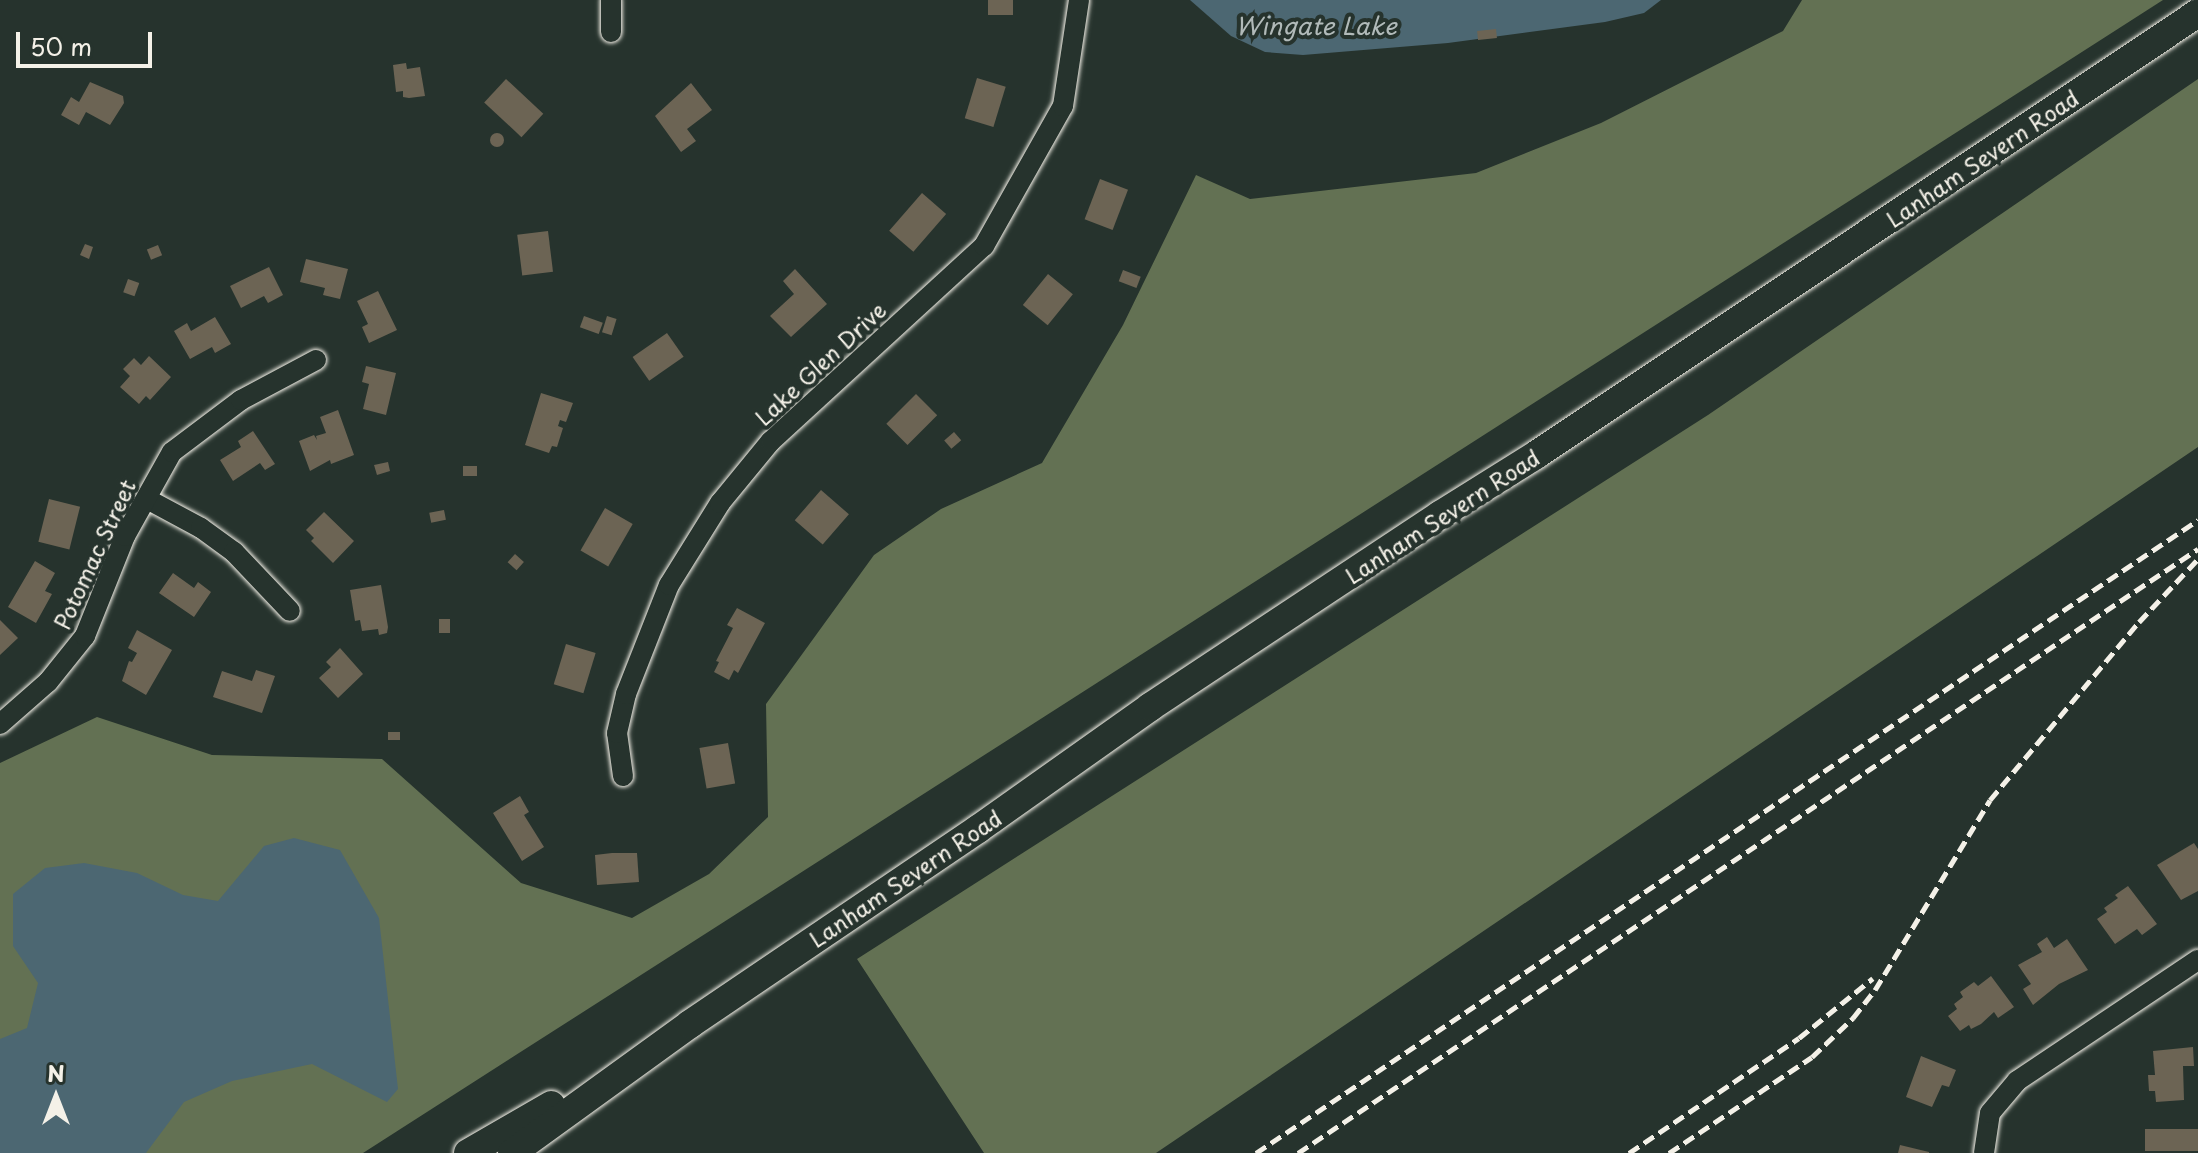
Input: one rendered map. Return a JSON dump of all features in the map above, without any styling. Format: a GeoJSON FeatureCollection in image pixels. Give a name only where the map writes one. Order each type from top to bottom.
{"type":"FeatureCollection","features":[{"type":"Feature","properties":{"kind":"main road","name":"Lanham Severn Road"},"geometry":{"type":"LineString","coordinates":[[512,1153],[690,1024],[1163,699],[1536,455],[2198,13]]}},
{"type":"Feature","properties":{"kind":"main road","name":"Lanham Severn Road"},"geometry":{"type":"LineString","coordinates":[[468,1153],[690,1024]]}},
{"type":"Feature","properties":{"kind":"street"},"geometry":{"type":"LineString","coordinates":[[611,0],[611,32]]}},
{"type":"Feature","properties":{"kind":"street","name":"Lake Glen Drive"},"geometry":{"type":"LineString","coordinates":[[623,776],[617,733],[623,707],[669,585],[720,503],[771,441],[984,246],[1063,106],[1079,0]]}},
{"type":"Feature","properties":{"kind":"street","name":"Potomac Street"},"geometry":{"type":"LineString","coordinates":[[0,724],[48,682],[85,636],[125,536],[172,452],[241,400],[316,360]]}},
{"type":"Feature","properties":{"kind":"street"},"geometry":{"type":"LineString","coordinates":[[147,499],[201,528],[234,552],[290,611]]}},
{"type":"Feature","properties":{"kind":"street"},"geometry":{"type":"LineString","coordinates":[[1984,1153],[1990,1113],[2017,1081],[2198,960]]}},
{"type":"Feature","properties":{"kind":"green space"},"geometry":{"type":"Polygon","coordinates":[[[1802,0],[2163,0],[363,1153],[0,1153],[0,763],[97,717],[212,755],[382,759],[521,883],[632,918],[709,874],[768,817],[766,704],[874,555],[941,509],[1042,463],[1123,325],[1196,175],[1250,199],[1476,173],[1601,123],[1783,31],[1802,0]]]}},
{"type":"Feature","properties":{"kind":"green space"},"geometry":{"type":"Polygon","coordinates":[[[2198,79],[2198,447],[1156,1153],[984,1153],[857,959],[1708,415],[2198,79]]]}},
{"type":"Feature","properties":{"kind":"water","name":"Wingate Lake"},"geometry":{"type":"Polygon","coordinates":[[[1190,0],[1661,0],[1644,13],[1605,22],[1448,43],[1303,55],[1265,52],[1231,36],[1190,0]]]}},
{"type":"Feature","properties":{"kind":"water"},"geometry":{"type":"Polygon","coordinates":[[[294,838],[340,850],[379,918],[398,1089],[387,1102],[312,1064],[232,1081],[184,1102],[146,1153],[0,1153],[0,1039],[27,1028],[38,983],[13,946],[13,894],[45,868],[84,863],[137,873],[183,895],[218,901],[264,846],[294,838]]]}},
{"type":"Feature","properties":{"kind":"building"},"geometry":{"type":"Polygon","coordinates":[[[988,0],[1013,0],[1013,15],[988,15],[988,0]]]}},
{"type":"Feature","properties":{"kind":"building"},"geometry":{"type":"Polygon","coordinates":[[[1496,29],[1497,38],[1478,40],[1477,31],[1496,29]]]}},
{"type":"Feature","properties":{"kind":"building"},"geometry":{"type":"Polygon","coordinates":[[[406,63],[407,69],[420,67],[425,96],[409,98],[403,97],[403,91],[396,92],[393,65],[406,63]]]}},
{"type":"Feature","properties":{"kind":"building"},"geometry":{"type":"Polygon","coordinates":[[[977,78],[1006,87],[993,127],[965,118],[977,78]]]}},
{"type":"Feature","properties":{"kind":"building"},"geometry":{"type":"Polygon","coordinates":[[[506,79],[543,114],[521,137],[484,102],[506,79]]]}},
{"type":"Feature","properties":{"kind":"building"},"geometry":{"type":"Polygon","coordinates":[[[90,82],[123,96],[124,103],[110,125],[86,112],[79,125],[61,115],[71,97],[79,102],[90,82]]]}},
{"type":"Feature","properties":{"kind":"building"},"geometry":{"type":"Polygon","coordinates":[[[691,83],[712,110],[687,129],[696,141],[681,152],[655,116],[691,83]]]}},
{"type":"Feature","properties":{"kind":"building"},"geometry":{"type":"Polygon","coordinates":[[[497,133],[504,140],[497,147],[490,140],[497,133]]]}},
{"type":"Feature","properties":{"kind":"building"},"geometry":{"type":"Polygon","coordinates":[[[1100,179],[1128,190],[1113,230],[1085,219],[1100,179]]]}},
{"type":"Feature","properties":{"kind":"building"},"geometry":{"type":"Polygon","coordinates":[[[922,193],[946,214],[913,252],[889,231],[922,193]]]}},
{"type":"Feature","properties":{"kind":"building"},"geometry":{"type":"Polygon","coordinates":[[[548,231],[553,272],[522,275],[517,235],[548,231]]]}},
{"type":"Feature","properties":{"kind":"building"},"geometry":{"type":"Polygon","coordinates":[[[85,244],[93,247],[89,259],[80,255],[85,244]]]}},
{"type":"Feature","properties":{"kind":"building"},"geometry":{"type":"Polygon","coordinates":[[[158,245],[162,255],[151,260],[147,249],[158,245]]]}},
{"type":"Feature","properties":{"kind":"building"},"geometry":{"type":"Polygon","coordinates":[[[306,259],[348,269],[340,299],[323,295],[325,288],[300,282],[306,259]]]}},
{"type":"Feature","properties":{"kind":"building"},"geometry":{"type":"Polygon","coordinates":[[[269,267],[283,295],[268,303],[264,296],[241,308],[230,286],[269,267]]]}},
{"type":"Feature","properties":{"kind":"building"},"geometry":{"type":"Polygon","coordinates":[[[795,269],[827,304],[791,337],[770,316],[794,294],[783,281],[795,269]]]}},
{"type":"Feature","properties":{"kind":"building"},"geometry":{"type":"Polygon","coordinates":[[[1123,270],[1141,277],[1136,288],[1119,281],[1123,270]]]}},
{"type":"Feature","properties":{"kind":"building"},"geometry":{"type":"Polygon","coordinates":[[[1048,274],[1073,294],[1048,325],[1023,305],[1048,274]]]}},
{"type":"Feature","properties":{"kind":"building"},"geometry":{"type":"Polygon","coordinates":[[[128,279],[139,283],[134,296],[123,292],[128,279]]]}},
{"type":"Feature","properties":{"kind":"building"},"geometry":{"type":"Polygon","coordinates":[[[378,291],[397,330],[369,343],[362,327],[368,324],[357,301],[378,291]]]}},
{"type":"Feature","properties":{"kind":"building"},"geometry":{"type":"Polygon","coordinates":[[[584,316],[603,323],[599,334],[580,327],[584,316]]]}},
{"type":"Feature","properties":{"kind":"building"},"geometry":{"type":"Polygon","coordinates":[[[607,316],[617,319],[612,335],[602,332],[607,316]]]}},
{"type":"Feature","properties":{"kind":"building"},"geometry":{"type":"Polygon","coordinates":[[[215,317],[231,344],[215,353],[212,347],[190,359],[174,331],[187,323],[191,331],[215,317]]]}},
{"type":"Feature","properties":{"kind":"building"},"geometry":{"type":"Polygon","coordinates":[[[667,333],[684,357],[649,381],[633,357],[667,333]]]}},
{"type":"Feature","properties":{"kind":"building"},"geometry":{"type":"Polygon","coordinates":[[[149,356],[171,377],[150,400],[146,396],[139,404],[120,387],[130,376],[123,369],[134,358],[141,365],[149,356]]]}},
{"type":"Feature","properties":{"kind":"building"},"geometry":{"type":"Polygon","coordinates":[[[366,366],[396,373],[386,415],[363,409],[369,384],[362,382],[366,366]]]}},
{"type":"Feature","properties":{"kind":"building"},"geometry":{"type":"Polygon","coordinates":[[[541,393],[573,403],[566,422],[560,420],[558,426],[563,428],[557,447],[552,446],[549,453],[525,445],[541,393]]]}},
{"type":"Feature","properties":{"kind":"building"},"geometry":{"type":"Polygon","coordinates":[[[916,394],[937,415],[908,445],[886,424],[916,394]]]}},
{"type":"Feature","properties":{"kind":"building"},"geometry":{"type":"Polygon","coordinates":[[[338,410],[354,455],[331,464],[330,460],[310,471],[299,441],[314,435],[317,440],[316,436],[326,433],[320,417],[338,410]]]}},
{"type":"Feature","properties":{"kind":"building"},"geometry":{"type":"Polygon","coordinates":[[[253,431],[275,464],[265,470],[260,463],[233,481],[220,460],[241,447],[238,441],[253,431]]]}},
{"type":"Feature","properties":{"kind":"building"},"geometry":{"type":"Polygon","coordinates":[[[954,432],[961,440],[951,449],[944,441],[954,432]]]}},
{"type":"Feature","properties":{"kind":"building"},"geometry":{"type":"Polygon","coordinates":[[[388,462],[390,471],[377,475],[374,465],[388,462]]]}},
{"type":"Feature","properties":{"kind":"building"},"geometry":{"type":"Polygon","coordinates":[[[463,466],[477,466],[477,476],[463,476],[463,466]]]}},
{"type":"Feature","properties":{"kind":"building"},"geometry":{"type":"Polygon","coordinates":[[[821,490],[849,514],[823,544],[795,520],[821,490]]]}},
{"type":"Feature","properties":{"kind":"building"},"geometry":{"type":"Polygon","coordinates":[[[49,499],[80,507],[69,549],[38,542],[49,499]]]}},
{"type":"Feature","properties":{"kind":"building"},"geometry":{"type":"Polygon","coordinates":[[[605,508],[633,524],[608,566],[580,550],[605,508]]]}},
{"type":"Feature","properties":{"kind":"building"},"geometry":{"type":"Polygon","coordinates":[[[444,510],[446,520],[431,523],[429,513],[444,510]]]}},
{"type":"Feature","properties":{"kind":"building"},"geometry":{"type":"Polygon","coordinates":[[[324,512],[354,541],[333,563],[311,541],[314,538],[306,530],[324,512]]]}},
{"type":"Feature","properties":{"kind":"building"},"geometry":{"type":"Polygon","coordinates":[[[515,554],[524,562],[517,570],[508,562],[515,554]]]}},
{"type":"Feature","properties":{"kind":"building"},"geometry":{"type":"Polygon","coordinates":[[[35,561],[55,573],[45,591],[52,594],[36,623],[8,607],[35,561]]]}},
{"type":"Feature","properties":{"kind":"building"},"geometry":{"type":"Polygon","coordinates":[[[173,573],[194,588],[198,582],[211,592],[194,617],[159,593],[173,573]]]}},
{"type":"Feature","properties":{"kind":"building"},"geometry":{"type":"Polygon","coordinates":[[[381,585],[388,627],[387,633],[379,635],[378,629],[362,631],[360,620],[355,621],[350,590],[381,585]]]}},
{"type":"Feature","properties":{"kind":"building"},"geometry":{"type":"Polygon","coordinates":[[[737,608],[765,623],[738,673],[734,670],[729,680],[714,672],[719,662],[716,661],[733,628],[727,625],[737,608]]]}},
{"type":"Feature","properties":{"kind":"building"},"geometry":{"type":"Polygon","coordinates":[[[439,619],[450,619],[450,633],[439,633],[439,619]]]}},
{"type":"Feature","properties":{"kind":"building"},"geometry":{"type":"Polygon","coordinates":[[[0,620],[18,638],[0,655],[0,620]]]}},
{"type":"Feature","properties":{"kind":"building"},"geometry":{"type":"Polygon","coordinates":[[[137,630],[172,650],[146,695],[122,681],[129,661],[132,662],[137,653],[128,648],[137,630]]]}},
{"type":"Feature","properties":{"kind":"building"},"geometry":{"type":"Polygon","coordinates":[[[566,644],[596,653],[583,693],[554,684],[566,644]]]}},
{"type":"Feature","properties":{"kind":"building"},"geometry":{"type":"Polygon","coordinates":[[[340,648],[363,674],[338,698],[319,678],[331,667],[326,662],[340,648]]]}},
{"type":"Feature","properties":{"kind":"building"},"geometry":{"type":"Polygon","coordinates":[[[256,670],[275,676],[262,713],[213,697],[222,671],[252,681],[256,670]]]}},
{"type":"Feature","properties":{"kind":"building"},"geometry":{"type":"Polygon","coordinates":[[[388,732],[400,732],[400,740],[388,740],[388,732]]]}},
{"type":"Feature","properties":{"kind":"building"},"geometry":{"type":"Polygon","coordinates":[[[728,743],[735,783],[707,788],[699,748],[728,743]]]}},
{"type":"Feature","properties":{"kind":"building"},"geometry":{"type":"Polygon","coordinates":[[[520,796],[529,812],[524,815],[544,847],[522,861],[493,813],[520,796]]]}},
{"type":"Feature","properties":{"kind":"building"},"geometry":{"type":"Polygon","coordinates":[[[2194,843],[2198,849],[2198,891],[2181,900],[2157,865],[2194,843]]]}},
{"type":"Feature","properties":{"kind":"building"},"geometry":{"type":"Polygon","coordinates":[[[637,853],[639,882],[597,885],[595,855],[637,853]]]}},
{"type":"Feature","properties":{"kind":"building"},"geometry":{"type":"Polygon","coordinates":[[[2128,886],[2157,924],[2142,935],[2137,929],[2115,944],[2097,919],[2107,912],[2104,908],[2118,898],[2115,895],[2128,886]]]}},
{"type":"Feature","properties":{"kind":"building"},"geometry":{"type":"Polygon","coordinates":[[[2047,937],[2054,948],[2067,939],[2088,970],[2059,984],[2033,1005],[2023,989],[2031,984],[2018,965],[2042,952],[2037,944],[2047,937]]]}},
{"type":"Feature","properties":{"kind":"building"},"geometry":{"type":"Polygon","coordinates":[[[1991,976],[2014,1007],[1998,1018],[1994,1012],[1981,1024],[1971,1029],[1969,1025],[1960,1031],[1948,1016],[1957,1009],[1954,1004],[1963,997],[1960,992],[1974,982],[1978,986],[1991,976]]]}},
{"type":"Feature","properties":{"kind":"building"},"geometry":{"type":"Polygon","coordinates":[[[2193,1047],[2194,1066],[2183,1066],[2184,1100],[2156,1102],[2155,1091],[2149,1091],[2148,1075],[2155,1075],[2153,1051],[2193,1047]]]}},
{"type":"Feature","properties":{"kind":"building"},"geometry":{"type":"Polygon","coordinates":[[[1921,1056],[1956,1070],[1949,1087],[1942,1085],[1932,1107],[1906,1097],[1921,1056]]]}},
{"type":"Feature","properties":{"kind":"building"},"geometry":{"type":"Polygon","coordinates":[[[2145,1129],[2198,1129],[2198,1151],[2145,1151],[2145,1129]]]}},
{"type":"Feature","properties":{"kind":"building"},"geometry":{"type":"Polygon","coordinates":[[[1900,1145],[1929,1152],[1929,1153],[1898,1153],[1900,1145]]]}},
{"type":"Feature","properties":{"kind":"railway"},"geometry":{"type":"LineString","coordinates":[[1256,1153],[2198,520]]}},
{"type":"Feature","properties":{"kind":"railway"},"geometry":{"type":"LineString","coordinates":[[1298,1153],[2198,549]]}},
{"type":"Feature","properties":{"kind":"railway"},"geometry":{"type":"LineString","coordinates":[[1669,1153],[1812,1057],[1853,1018],[1875,990],[1990,800],[2139,622],[2198,559]]}},
{"type":"Feature","properties":{"kind":"railway"},"geometry":{"type":"LineString","coordinates":[[1629,1153],[1799,1038],[1873,978]]}}]}
